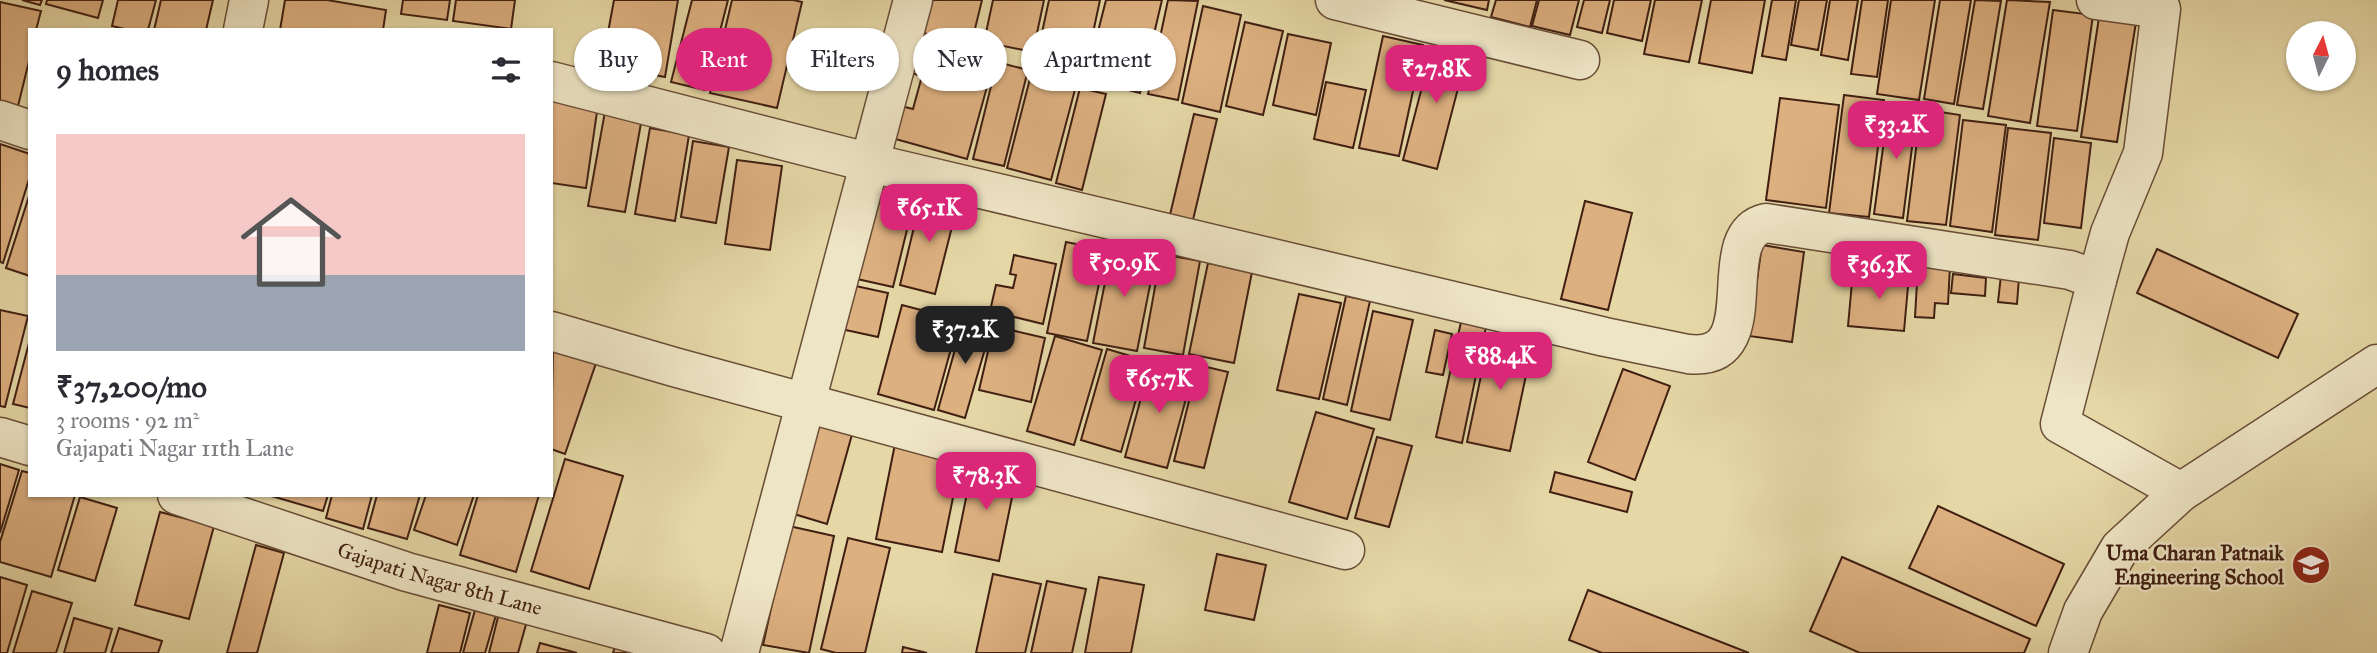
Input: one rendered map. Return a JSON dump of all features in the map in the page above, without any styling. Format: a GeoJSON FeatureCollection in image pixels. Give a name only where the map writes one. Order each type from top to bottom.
{"type":"FeatureCollection","features":[{"type":"Feature","properties":{"kind":"street"},"geometry":{"type":"LineString","coordinates":[[243,28],[249,0]]}},
{"type":"Feature","properties":{"kind":"street"},"geometry":{"type":"LineString","coordinates":[[739,653],[913,0]]}},
{"type":"Feature","properties":{"kind":"street"},"geometry":{"type":"LineString","coordinates":[[1335,0],[1580,60]]}},
{"type":"Feature","properties":{"kind":"street"},"geometry":{"type":"LineString","coordinates":[[2096,0],[2161,9],[2143,153],[2110,233],[2060,424],[2181,492]]}},
{"type":"Feature","properties":{"kind":"street"},"geometry":{"type":"LineString","coordinates":[[553,82],[871,163],[1605,337],[1702,356],[1714,353],[1732,332],[1742,247],[1750,230],[1766,223],[2070,270],[2097,280]]}},
{"type":"Feature","properties":{"kind":"street"},"geometry":{"type":"LineString","coordinates":[[0,120],[28,129]]}},
{"type":"Feature","properties":{"kind":"street"},"geometry":{"type":"LineString","coordinates":[[553,332],[1345,550]]}},
{"type":"Feature","properties":{"kind":"street"},"geometry":{"type":"LineString","coordinates":[[2068,653],[2083,611],[2120,548],[2181,492],[2377,364]]}},
{"type":"Feature","properties":{"kind":"street"},"geometry":{"type":"LineString","coordinates":[[0,437],[28,445]]}},
{"type":"Feature","properties":{"kind":"street","name":"Gajapati Nagar 8th Lane"},"geometry":{"type":"LineString","coordinates":[[183,497],[407,572],[706,653]]}},
{"type":"Feature","properties":{"kind":"building"},"geometry":{"type":"Polygon","coordinates":[[[22,0],[42,0],[40,5],[22,0]]]}},
{"type":"Feature","properties":{"kind":"building"},"geometry":{"type":"Polygon","coordinates":[[[47,0],[103,0],[98,18],[46,4],[47,0]]]}},
{"type":"Feature","properties":{"kind":"building"},"geometry":{"type":"Polygon","coordinates":[[[118,0],[156,0],[149,28],[112,26],[118,0]]]}},
{"type":"Feature","properties":{"kind":"building"},"geometry":{"type":"Polygon","coordinates":[[[161,0],[213,0],[206,28],[154,28],[161,0]]]}},
{"type":"Feature","properties":{"kind":"building"},"geometry":{"type":"Polygon","coordinates":[[[285,0],[327,0],[386,10],[383,28],[280,28],[285,0]]]}},
{"type":"Feature","properties":{"kind":"building"},"geometry":{"type":"Polygon","coordinates":[[[403,0],[450,0],[447,20],[401,14],[403,0]]]}},
{"type":"Feature","properties":{"kind":"building"},"geometry":{"type":"Polygon","coordinates":[[[456,0],[515,0],[511,28],[453,21],[456,0]]]}},
{"type":"Feature","properties":{"kind":"building"},"geometry":{"type":"Polygon","coordinates":[[[614,0],[678,0],[665,77],[662,76],[662,28],[609,28],[614,0]]]}},
{"type":"Feature","properties":{"kind":"building"},"geometry":{"type":"Polygon","coordinates":[[[692,0],[728,0],[721,28],[685,28],[692,0]]]}},
{"type":"Feature","properties":{"kind":"building"},"geometry":{"type":"Polygon","coordinates":[[[732,0],[802,2],[796,28],[786,28],[786,70],[777,108],[710,93],[772,91],[772,28],[725,28],[732,0]]]}},
{"type":"Feature","properties":{"kind":"building"},"geometry":{"type":"Polygon","coordinates":[[[932,0],[982,0],[975,28],[924,28],[932,0]]]}},
{"type":"Feature","properties":{"kind":"building"},"geometry":{"type":"Polygon","coordinates":[[[993,0],[1044,0],[1038,28],[1021,28],[1021,50],[1007,47],[1007,28],[987,28],[993,0]]]}},
{"type":"Feature","properties":{"kind":"building"},"geometry":{"type":"Polygon","coordinates":[[[1049,0],[1100,0],[1094,28],[1043,28],[1049,0]]]}},
{"type":"Feature","properties":{"kind":"building"},"geometry":{"type":"Polygon","coordinates":[[[1106,0],[1162,0],[1155,28],[1099,28],[1106,0]]]}},
{"type":"Feature","properties":{"kind":"building"},"geometry":{"type":"Polygon","coordinates":[[[1168,0],[1198,1],[1178,100],[1148,94],[1149,91],[1176,91],[1176,28],[1162,28],[1168,0]]]}},
{"type":"Feature","properties":{"kind":"building"},"geometry":{"type":"Polygon","coordinates":[[[1444,0],[1489,0],[1487,10],[1444,0]]]}},
{"type":"Feature","properties":{"kind":"building"},"geometry":{"type":"Polygon","coordinates":[[[1496,0],[1537,0],[1530,27],[1491,17],[1496,0]]]}},
{"type":"Feature","properties":{"kind":"building"},"geometry":{"type":"Polygon","coordinates":[[[1539,0],[1579,0],[1570,35],[1532,26],[1539,0]]]}},
{"type":"Feature","properties":{"kind":"building"},"geometry":{"type":"Polygon","coordinates":[[[1584,0],[1610,0],[1602,33],[1577,27],[1584,0]]]}},
{"type":"Feature","properties":{"kind":"building"},"geometry":{"type":"Polygon","coordinates":[[[1614,0],[1651,0],[1642,41],[1607,33],[1614,0]]]}},
{"type":"Feature","properties":{"kind":"building"},"geometry":{"type":"Polygon","coordinates":[[[1655,0],[1702,0],[1689,62],[1644,54],[1655,0]]]}},
{"type":"Feature","properties":{"kind":"building"},"geometry":{"type":"Polygon","coordinates":[[[1711,0],[1765,0],[1752,73],[1699,63],[1711,0]]]}},
{"type":"Feature","properties":{"kind":"building"},"geometry":{"type":"Polygon","coordinates":[[[1772,0],[1796,0],[1786,60],[1762,56],[1772,0]]]}},
{"type":"Feature","properties":{"kind":"building"},"geometry":{"type":"Polygon","coordinates":[[[1799,0],[1827,0],[1818,50],[1791,45],[1799,0]]]}},
{"type":"Feature","properties":{"kind":"building"},"geometry":{"type":"Polygon","coordinates":[[[1830,0],[1858,0],[1848,60],[1821,55],[1830,0]]]}},
{"type":"Feature","properties":{"kind":"building"},"geometry":{"type":"Polygon","coordinates":[[[1862,0],[1888,0],[1877,77],[1851,74],[1862,0]]]}},
{"type":"Feature","properties":{"kind":"building"},"geometry":{"type":"Polygon","coordinates":[[[1891,0],[1935,0],[1919,100],[1877,94],[1891,0]]]}},
{"type":"Feature","properties":{"kind":"building"},"geometry":{"type":"Polygon","coordinates":[[[1940,0],[1971,0],[1954,104],[1924,99],[1940,0]]]}},
{"type":"Feature","properties":{"kind":"building"},"geometry":{"type":"Polygon","coordinates":[[[1975,0],[2001,1],[1983,109],[1957,105],[1975,0]]]}},
{"type":"Feature","properties":{"kind":"building"},"geometry":{"type":"Polygon","coordinates":[[[2007,0],[2050,2],[2030,123],[1988,116],[2007,0]]]}},
{"type":"Feature","properties":{"kind":"building"},"geometry":{"type":"Polygon","coordinates":[[[0,2],[41,11],[37,28],[28,28],[28,65],[18,106],[0,101],[0,2]]]}},
{"type":"Feature","properties":{"kind":"building"},"geometry":{"type":"Polygon","coordinates":[[[1203,6],[1241,15],[1220,112],[1182,103],[1203,6]]]}},
{"type":"Feature","properties":{"kind":"building"},"geometry":{"type":"Polygon","coordinates":[[[2053,10],[2093,15],[2077,131],[2037,126],[2053,10]]]}},
{"type":"Feature","properties":{"kind":"building"},"geometry":{"type":"Polygon","coordinates":[[[2099,17],[2136,22],[2117,142],[2081,137],[2099,17]]]}},
{"type":"Feature","properties":{"kind":"building"},"geometry":{"type":"Polygon","coordinates":[[[1245,22],[1283,31],[1263,115],[1226,106],[1245,22]]]}},
{"type":"Feature","properties":{"kind":"building"},"geometry":{"type":"Polygon","coordinates":[[[1288,34],[1331,43],[1316,115],[1273,105],[1288,34]]]}},
{"type":"Feature","properties":{"kind":"building"},"geometry":{"type":"Polygon","coordinates":[[[1383,36],[1423,45],[1399,156],[1359,148],[1383,36]]]}},
{"type":"Feature","properties":{"kind":"building"},"geometry":{"type":"Polygon","coordinates":[[[1434,41],[1468,50],[1437,169],[1403,160],[1434,41]]]}},
{"type":"Feature","properties":{"kind":"building"},"geometry":{"type":"Polygon","coordinates":[[[676,62],[676,83],[671,82],[676,62]]]}},
{"type":"Feature","properties":{"kind":"building"},"geometry":{"type":"Polygon","coordinates":[[[1007,65],[1021,68],[1023,91],[1004,166],[973,159],[990,91],[1007,91],[1007,65]]]}},
{"type":"Feature","properties":{"kind":"building"},"geometry":{"type":"Polygon","coordinates":[[[1326,82],[1366,90],[1353,148],[1314,139],[1326,82]]]}},
{"type":"Feature","properties":{"kind":"building"},"geometry":{"type":"Polygon","coordinates":[[[918,91],[986,91],[967,159],[892,138],[901,106],[913,109],[918,91]]]}},
{"type":"Feature","properties":{"kind":"building"},"geometry":{"type":"Polygon","coordinates":[[[1027,91],[1075,91],[1051,180],[1007,168],[1027,91]]]}},
{"type":"Feature","properties":{"kind":"building"},"geometry":{"type":"Polygon","coordinates":[[[1079,91],[1106,94],[1082,190],[1056,183],[1079,91]]]}},
{"type":"Feature","properties":{"kind":"building"},"geometry":{"type":"Polygon","coordinates":[[[1844,95],[1884,100],[1869,217],[1829,213],[1844,95]]]}},
{"type":"Feature","properties":{"kind":"building"},"geometry":{"type":"Polygon","coordinates":[[[553,98],[598,105],[586,188],[553,183],[553,98]]]}},
{"type":"Feature","properties":{"kind":"building"},"geometry":{"type":"Polygon","coordinates":[[[1780,98],[1839,105],[1826,208],[1766,200],[1780,98]]]}},
{"type":"Feature","properties":{"kind":"building"},"geometry":{"type":"Polygon","coordinates":[[[1889,104],[1917,108],[1903,218],[1874,214],[1889,104]]]}},
{"type":"Feature","properties":{"kind":"building"},"geometry":{"type":"Polygon","coordinates":[[[606,106],[643,112],[625,212],[588,206],[606,106]]]}},
{"type":"Feature","properties":{"kind":"building"},"geometry":{"type":"Polygon","coordinates":[[[1921,109],[1960,115],[1946,225],[1907,221],[1921,109]]]}},
{"type":"Feature","properties":{"kind":"building"},"geometry":{"type":"Polygon","coordinates":[[[1194,114],[1217,119],[1192,224],[1169,219],[1194,114]]]}},
{"type":"Feature","properties":{"kind":"building"},"geometry":{"type":"Polygon","coordinates":[[[1963,120],[2006,125],[1992,232],[1950,226],[1963,120]]]}},
{"type":"Feature","properties":{"kind":"building"},"geometry":{"type":"Polygon","coordinates":[[[650,128],[689,135],[675,221],[635,214],[650,128]]]}},
{"type":"Feature","properties":{"kind":"building"},"geometry":{"type":"Polygon","coordinates":[[[2008,128],[2051,133],[2038,240],[1995,235],[2008,128]]]}},
{"type":"Feature","properties":{"kind":"building"},"geometry":{"type":"Polygon","coordinates":[[[2054,138],[2091,143],[2081,228],[2044,223],[2054,138]]]}},
{"type":"Feature","properties":{"kind":"building"},"geometry":{"type":"Polygon","coordinates":[[[693,141],[729,147],[716,223],[681,217],[693,141]]]}},
{"type":"Feature","properties":{"kind":"building"},"geometry":{"type":"Polygon","coordinates":[[[0,144],[28,153],[28,182],[3,263],[0,262],[0,144]]]}},
{"type":"Feature","properties":{"kind":"building"},"geometry":{"type":"Polygon","coordinates":[[[737,160],[782,166],[770,250],[725,244],[737,160]]]}},
{"type":"Feature","properties":{"kind":"building"},"geometry":{"type":"Polygon","coordinates":[[[880,184],[916,193],[893,287],[857,279],[880,184]]]}},
{"type":"Feature","properties":{"kind":"building"},"geometry":{"type":"Polygon","coordinates":[[[922,194],[958,203],[935,294],[900,285],[922,194]]]}},
{"type":"Feature","properties":{"kind":"building"},"geometry":{"type":"Polygon","coordinates":[[[28,199],[28,275],[6,268],[28,199]]]}},
{"type":"Feature","properties":{"kind":"building"},"geometry":{"type":"Polygon","coordinates":[[[1585,201],[1632,213],[1608,310],[1561,299],[1585,201]]]}},
{"type":"Feature","properties":{"kind":"building"},"geometry":{"type":"Polygon","coordinates":[[[1066,242],[1106,250],[1087,341],[1047,333],[1066,242]]]}},
{"type":"Feature","properties":{"kind":"building"},"geometry":{"type":"Polygon","coordinates":[[[1762,245],[1804,252],[1792,342],[1749,336],[1762,245]]]}},
{"type":"Feature","properties":{"kind":"building"},"geometry":{"type":"Polygon","coordinates":[[[1112,247],[1156,255],[1137,351],[1093,343],[1112,247]]]}},
{"type":"Feature","properties":{"kind":"building"},"geometry":{"type":"Polygon","coordinates":[[[2157,249],[2298,314],[2278,358],[2137,293],[2157,249]]]}},
{"type":"Feature","properties":{"kind":"building"},"geometry":{"type":"Polygon","coordinates":[[[1161,254],[1200,261],[1183,355],[1144,348],[1161,254]]]}},
{"type":"Feature","properties":{"kind":"building"},"geometry":{"type":"Polygon","coordinates":[[[1014,255],[1056,264],[1043,324],[990,311],[996,285],[1013,288],[1016,275],[1010,274],[1014,255]]]}},
{"type":"Feature","properties":{"kind":"building"},"geometry":{"type":"Polygon","coordinates":[[[1208,263],[1252,272],[1234,363],[1189,354],[1208,263]]]}},
{"type":"Feature","properties":{"kind":"building"},"geometry":{"type":"Polygon","coordinates":[[[1918,265],[1950,266],[1948,304],[1935,303],[1934,318],[1915,317],[1918,265]]]}},
{"type":"Feature","properties":{"kind":"building"},"geometry":{"type":"Polygon","coordinates":[[[1853,271],[1909,275],[1904,331],[1848,326],[1853,271]]]}},
{"type":"Feature","properties":{"kind":"building"},"geometry":{"type":"Polygon","coordinates":[[[1953,274],[1986,278],[1985,296],[1951,293],[1953,274]]]}},
{"type":"Feature","properties":{"kind":"building"},"geometry":{"type":"Polygon","coordinates":[[[2001,275],[2019,277],[2017,304],[1998,302],[2001,275]]]}},
{"type":"Feature","properties":{"kind":"building"},"geometry":{"type":"Polygon","coordinates":[[[851,285],[888,293],[878,337],[841,329],[851,285]]]}},
{"type":"Feature","properties":{"kind":"building"},"geometry":{"type":"Polygon","coordinates":[[[1299,294],[1341,303],[1319,399],[1277,390],[1299,294]]]}},
{"type":"Feature","properties":{"kind":"building"},"geometry":{"type":"Polygon","coordinates":[[[1346,296],[1370,301],[1347,405],[1323,399],[1346,296]]]}},
{"type":"Feature","properties":{"kind":"building"},"geometry":{"type":"Polygon","coordinates":[[[902,305],[959,320],[934,410],[878,394],[902,305]]]}},
{"type":"Feature","properties":{"kind":"building"},"geometry":{"type":"Polygon","coordinates":[[[0,310],[28,316],[5,407],[0,406],[0,310]]]}},
{"type":"Feature","properties":{"kind":"building"},"geometry":{"type":"Polygon","coordinates":[[[1373,311],[1413,320],[1390,420],[1351,411],[1373,311]]]}},
{"type":"Feature","properties":{"kind":"building"},"geometry":{"type":"Polygon","coordinates":[[[965,314],[993,321],[965,418],[938,410],[965,314]]]}},
{"type":"Feature","properties":{"kind":"building"},"geometry":{"type":"Polygon","coordinates":[[[1461,322],[1486,327],[1462,443],[1436,437],[1461,322]]]}},
{"type":"Feature","properties":{"kind":"building"},"geometry":{"type":"Polygon","coordinates":[[[994,326],[1045,338],[1031,402],[979,390],[994,326]]]}},
{"type":"Feature","properties":{"kind":"building"},"geometry":{"type":"Polygon","coordinates":[[[1435,330],[1452,334],[1443,375],[1426,372],[1435,330]]]}},
{"type":"Feature","properties":{"kind":"building"},"geometry":{"type":"Polygon","coordinates":[[[1490,333],[1533,342],[1510,451],[1467,442],[1490,333]]]}},
{"type":"Feature","properties":{"kind":"building"},"geometry":{"type":"Polygon","coordinates":[[[1055,336],[1102,350],[1074,445],[1027,431],[1055,336]]]}},
{"type":"Feature","properties":{"kind":"building"},"geometry":{"type":"Polygon","coordinates":[[[28,347],[28,408],[13,404],[28,347]]]}},
{"type":"Feature","properties":{"kind":"building"},"geometry":{"type":"Polygon","coordinates":[[[553,348],[596,363],[565,454],[553,450],[553,348]]]}},
{"type":"Feature","properties":{"kind":"building"},"geometry":{"type":"Polygon","coordinates":[[[1107,349],[1147,361],[1121,452],[1081,440],[1107,349]]]}},
{"type":"Feature","properties":{"kind":"building"},"geometry":{"type":"Polygon","coordinates":[[[1151,361],[1193,373],[1167,468],[1125,457],[1151,361]]]}},
{"type":"Feature","properties":{"kind":"building"},"geometry":{"type":"Polygon","coordinates":[[[1198,365],[1228,372],[1204,468],[1174,461],[1198,365]]]}},
{"type":"Feature","properties":{"kind":"building"},"geometry":{"type":"Polygon","coordinates":[[[1623,369],[1670,386],[1635,480],[1588,462],[1623,369]]]}},
{"type":"Feature","properties":{"kind":"building"},"geometry":{"type":"Polygon","coordinates":[[[1316,412],[1374,429],[1347,519],[1289,502],[1316,412]]]}},
{"type":"Feature","properties":{"kind":"building"},"geometry":{"type":"Polygon","coordinates":[[[820,422],[853,431],[827,524],[794,514],[820,422]]]}},
{"type":"Feature","properties":{"kind":"building"},"geometry":{"type":"Polygon","coordinates":[[[1377,437],[1412,446],[1389,527],[1355,518],[1377,437]]]}},
{"type":"Feature","properties":{"kind":"building"},"geometry":{"type":"Polygon","coordinates":[[[896,439],[962,453],[942,552],[876,539],[896,439]]]}},
{"type":"Feature","properties":{"kind":"building"},"geometry":{"type":"Polygon","coordinates":[[[565,459],[623,476],[589,589],[531,571],[565,459]]]}},
{"type":"Feature","properties":{"kind":"building"},"geometry":{"type":"Polygon","coordinates":[[[0,464],[19,470],[0,533],[0,464]]]}},
{"type":"Feature","properties":{"kind":"building"},"geometry":{"type":"Polygon","coordinates":[[[973,464],[1017,473],[999,561],[955,552],[973,464]]]}},
{"type":"Feature","properties":{"kind":"building"},"geometry":{"type":"Polygon","coordinates":[[[22,471],[28,472],[28,497],[74,497],[51,577],[0,562],[0,542],[22,471]]]}},
{"type":"Feature","properties":{"kind":"building"},"geometry":{"type":"Polygon","coordinates":[[[1555,472],[1632,492],[1627,512],[1550,492],[1555,472]]]}},
{"type":"Feature","properties":{"kind":"building"},"geometry":{"type":"Polygon","coordinates":[[[80,497],[117,508],[95,581],[58,570],[80,497]]]}},
{"type":"Feature","properties":{"kind":"building"},"geometry":{"type":"Polygon","coordinates":[[[275,497],[327,497],[323,511],[275,497]]]}},
{"type":"Feature","properties":{"kind":"building"},"geometry":{"type":"Polygon","coordinates":[[[331,497],[371,497],[363,529],[326,518],[331,497]]]}},
{"type":"Feature","properties":{"kind":"building"},"geometry":{"type":"Polygon","coordinates":[[[376,497],[419,497],[407,539],[368,528],[376,497]]]}},
{"type":"Feature","properties":{"kind":"building"},"geometry":{"type":"Polygon","coordinates":[[[425,497],[473,497],[457,545],[414,530],[425,497]]]}},
{"type":"Feature","properties":{"kind":"building"},"geometry":{"type":"Polygon","coordinates":[[[477,497],[538,497],[516,572],[460,555],[477,497]]]}},
{"type":"Feature","properties":{"kind":"building"},"geometry":{"type":"Polygon","coordinates":[[[1938,506],[2064,564],[2036,626],[1909,568],[1938,506]]]}},
{"type":"Feature","properties":{"kind":"building"},"geometry":{"type":"Polygon","coordinates":[[[160,512],[214,526],[189,619],[135,605],[160,512]]]}},
{"type":"Feature","properties":{"kind":"building"},"geometry":{"type":"Polygon","coordinates":[[[789,526],[834,536],[809,653],[763,645],[789,526]]]}},
{"type":"Feature","properties":{"kind":"building"},"geometry":{"type":"Polygon","coordinates":[[[848,538],[890,548],[865,653],[836,653],[821,649],[848,538]]]}},
{"type":"Feature","properties":{"kind":"building"},"geometry":{"type":"Polygon","coordinates":[[[256,545],[284,553],[257,653],[227,653],[256,545]]]}},
{"type":"Feature","properties":{"kind":"building"},"geometry":{"type":"Polygon","coordinates":[[[1217,554],[1266,565],[1254,620],[1205,610],[1217,554]]]}},
{"type":"Feature","properties":{"kind":"building"},"geometry":{"type":"Polygon","coordinates":[[[1842,557],[2030,639],[2024,653],[1860,653],[1810,631],[1842,557]]]}},
{"type":"Feature","properties":{"kind":"building"},"geometry":{"type":"Polygon","coordinates":[[[993,574],[1041,584],[1025,653],[976,653],[993,574]]]}},
{"type":"Feature","properties":{"kind":"building"},"geometry":{"type":"Polygon","coordinates":[[[0,577],[27,585],[7,653],[0,653],[0,577]]]}},
{"type":"Feature","properties":{"kind":"building"},"geometry":{"type":"Polygon","coordinates":[[[1099,577],[1144,585],[1131,653],[1085,653],[1099,577]]]}},
{"type":"Feature","properties":{"kind":"building"},"geometry":{"type":"Polygon","coordinates":[[[1047,581],[1086,589],[1072,653],[1031,653],[1047,581]]]}},
{"type":"Feature","properties":{"kind":"building"},"geometry":{"type":"Polygon","coordinates":[[[1588,590],[1749,653],[1602,653],[1569,640],[1588,590]]]}},
{"type":"Feature","properties":{"kind":"building"},"geometry":{"type":"Polygon","coordinates":[[[32,591],[72,603],[56,653],[13,653],[32,591]]]}},
{"type":"Feature","properties":{"kind":"building"},"geometry":{"type":"Polygon","coordinates":[[[439,605],[470,613],[460,653],[427,653],[439,605]]]}},
{"type":"Feature","properties":{"kind":"building"},"geometry":{"type":"Polygon","coordinates":[[[475,610],[496,615],[485,653],[463,653],[475,610]]]}},
{"type":"Feature","properties":{"kind":"building"},"geometry":{"type":"Polygon","coordinates":[[[499,613],[527,621],[518,653],[489,653],[499,613]]]}},
{"type":"Feature","properties":{"kind":"building"},"geometry":{"type":"Polygon","coordinates":[[[74,618],[112,629],[105,653],[64,653],[74,618]]]}},
{"type":"Feature","properties":{"kind":"building"},"geometry":{"type":"Polygon","coordinates":[[[119,628],[162,641],[158,653],[111,653],[119,628]]]}},
{"type":"Feature","properties":{"kind":"building"},"geometry":{"type":"Polygon","coordinates":[[[540,643],[577,653],[537,653],[540,643]]]}},
{"type":"Feature","properties":{"kind":"building"},"geometry":{"type":"Polygon","coordinates":[[[616,643],[650,653],[613,653],[616,643]]]}},
{"type":"Feature","properties":{"kind":"building"},"geometry":{"type":"Polygon","coordinates":[[[903,647],[927,653],[902,653],[903,647]]]}},
{"type":"Feature","properties":{"kind":"place","name":"Uma Charan Patnaik Engineering School"},"geometry":{"type":"Point","coordinates":[2311,565]}}]}
